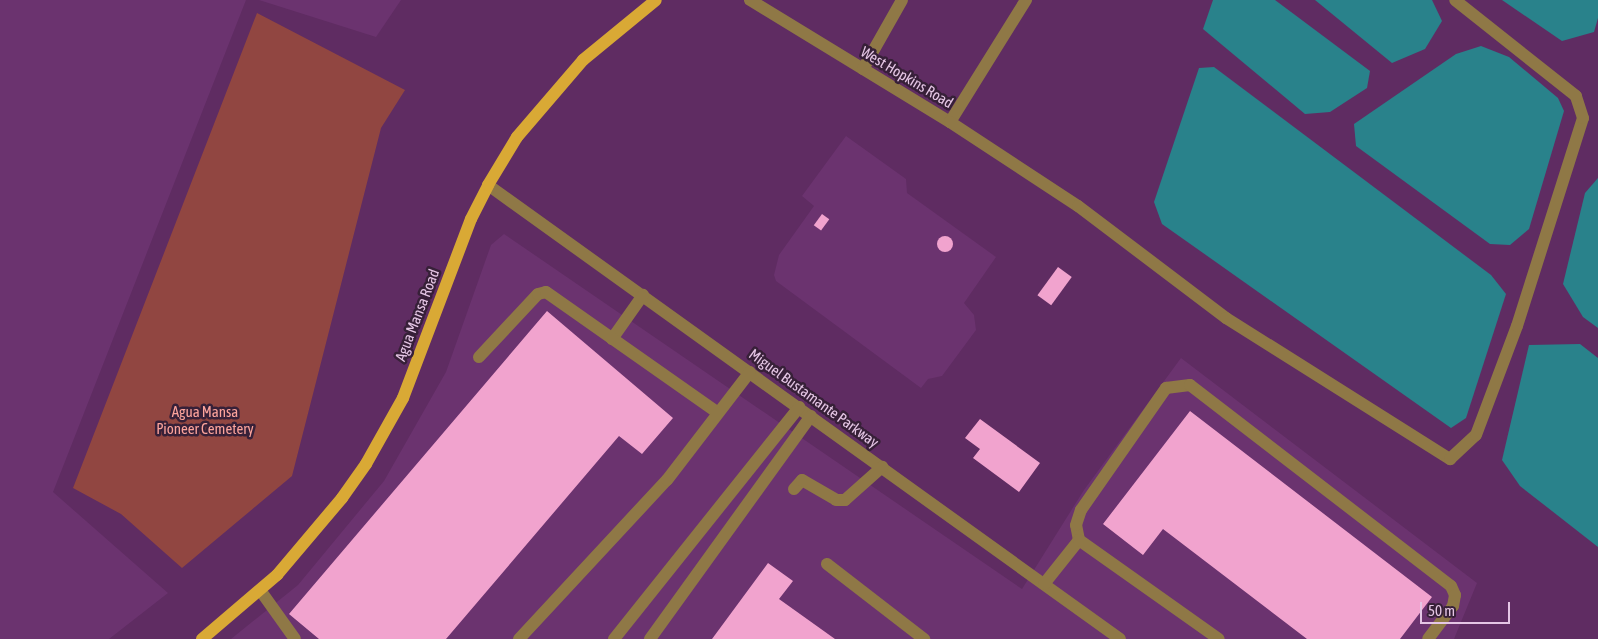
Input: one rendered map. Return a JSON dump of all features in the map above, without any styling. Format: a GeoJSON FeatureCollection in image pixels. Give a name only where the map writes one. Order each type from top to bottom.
{"type":"FeatureCollection","features":[{"type":"Feature","properties":{"kind":"main road","name":"Agua Mansa Road"},"geometry":{"type":"LineString","coordinates":[[202,639],[260,590],[342,498],[403,398],[488,185],[544,102],[583,60],[656,0]]}},
{"type":"Feature","properties":{"kind":"street","name":"West Hopkins Road"},"geometry":{"type":"LineString","coordinates":[[750,0],[950,122],[1026,0]]}},
{"type":"Feature","properties":{"kind":"street"},"geometry":{"type":"LineString","coordinates":[[863,69],[902,0]]}},
{"type":"Feature","properties":{"kind":"street"},"geometry":{"type":"LineString","coordinates":[[950,122],[1078,206],[1226,318],[1450,459],[1476,435],[1517,326],[1583,118],[1576,96],[1455,0]]}},
{"type":"Feature","properties":{"kind":"street","name":"Miguel Bustamante Parkway"},"geometry":{"type":"LineString","coordinates":[[488,185],[1120,639]]}},
{"type":"Feature","properties":{"kind":"street"},"geometry":{"type":"LineString","coordinates":[[479,358],[542,292],[546,292],[718,414]]}},
{"type":"Feature","properties":{"kind":"street"},"geometry":{"type":"LineString","coordinates":[[612,339],[643,295]]}},
{"type":"Feature","properties":{"kind":"street"},"geometry":{"type":"LineString","coordinates":[[520,639],[667,480],[750,372]]}},
{"type":"Feature","properties":{"kind":"street"},"geometry":{"type":"LineString","coordinates":[[1219,639],[1080,540],[1076,525],[1081,510],[1166,388],[1190,385],[1451,586],[1455,595],[1453,606],[1428,639]]}},
{"type":"Feature","properties":{"kind":"street"},"geometry":{"type":"LineString","coordinates":[[614,639],[799,407]]}},
{"type":"Feature","properties":{"kind":"street"},"geometry":{"type":"LineString","coordinates":[[650,639],[811,416]]}},
{"type":"Feature","properties":{"kind":"street"},"geometry":{"type":"LineString","coordinates":[[794,489],[802,480],[836,500],[845,500],[858,492],[882,467]]}},
{"type":"Feature","properties":{"kind":"street"},"geometry":{"type":"LineString","coordinates":[[1044,584],[1080,540]]}},
{"type":"Feature","properties":{"kind":"street"},"geometry":{"type":"LineString","coordinates":[[827,564],[924,639]]}},
{"type":"Feature","properties":{"kind":"street"},"geometry":{"type":"LineString","coordinates":[[260,590],[295,639]]}},
{"type":"Feature","properties":{"kind":"shaded area"},"geometry":{"type":"Polygon","coordinates":[[[0,0],[246,0],[53,492],[168,593],[109,639],[0,639],[0,0]]]}},
{"type":"Feature","properties":{"kind":"shaded area"},"geometry":{"type":"Polygon","coordinates":[[[259,0],[401,0],[376,37],[259,0]]]}},
{"type":"Feature","properties":{"kind":"shaded area"},"geometry":{"type":"Polygon","coordinates":[[[1213,0],[1275,0],[1370,71],[1367,88],[1330,112],[1305,114],[1203,29],[1213,0]]]}},
{"type":"Feature","properties":{"kind":"shaded area"},"geometry":{"type":"Polygon","coordinates":[[[1315,0],[1432,0],[1442,21],[1425,49],[1392,63],[1315,0]]]}},
{"type":"Feature","properties":{"kind":"shaded area"},"geometry":{"type":"Polygon","coordinates":[[[1502,0],[1598,0],[1598,18],[1594,32],[1562,41],[1502,0]]]}},
{"type":"Feature","properties":{"kind":"shaded area"},"geometry":{"type":"Polygon","coordinates":[[[1481,46],[1509,57],[1558,98],[1564,111],[1529,229],[1510,245],[1490,244],[1356,146],[1354,124],[1456,54],[1481,46]]]}},
{"type":"Feature","properties":{"kind":"shaded area"},"geometry":{"type":"Polygon","coordinates":[[[1214,67],[1491,275],[1506,294],[1466,418],[1451,428],[1162,224],[1154,202],[1199,68],[1214,67]]]}},
{"type":"Feature","properties":{"kind":"shaded area"},"geometry":{"type":"Polygon","coordinates":[[[846,136],[906,179],[907,193],[996,257],[964,303],[974,315],[976,330],[942,376],[928,379],[921,388],[776,281],[774,275],[779,255],[814,206],[802,196],[846,136]]]}},
{"type":"Feature","properties":{"kind":"shaded area"},"geometry":{"type":"Polygon","coordinates":[[[1598,178],[1598,328],[1583,317],[1563,284],[1585,193],[1598,178]]]}},
{"type":"Feature","properties":{"kind":"shaded area"},"geometry":{"type":"Polygon","coordinates":[[[504,234],[1022,589],[1084,490],[1181,358],[1477,583],[1454,639],[231,639],[298,585],[384,481],[446,372],[491,245],[504,234]]]}},
{"type":"Feature","properties":{"kind":"shaded area"},"geometry":{"type":"Polygon","coordinates":[[[1580,344],[1598,358],[1598,547],[1520,486],[1502,460],[1529,345],[1580,344]]]}},
{"type":"Feature","properties":{"kind":"green space","name":"Agua Mansa Pioneer Cemetery"},"geometry":{"type":"Polygon","coordinates":[[[257,13],[405,90],[381,128],[292,476],[182,568],[121,514],[73,488],[257,13]]]}},
{"type":"Feature","properties":{"kind":"building"},"geometry":{"type":"Polygon","coordinates":[[[822,214],[829,219],[821,231],[814,225],[822,214]]]}},
{"type":"Feature","properties":{"kind":"building"},"geometry":{"type":"Polygon","coordinates":[[[945,236],[953,244],[945,252],[937,244],[945,236]]]}},
{"type":"Feature","properties":{"kind":"building"},"geometry":{"type":"Polygon","coordinates":[[[1058,267],[1072,277],[1051,305],[1037,295],[1058,267]]]}},
{"type":"Feature","properties":{"kind":"building"},"geometry":{"type":"Polygon","coordinates":[[[547,311],[673,418],[642,454],[619,436],[446,639],[319,639],[289,614],[547,311]]]}},
{"type":"Feature","properties":{"kind":"building"},"geometry":{"type":"Polygon","coordinates":[[[1190,411],[1432,597],[1400,639],[1307,639],[1163,529],[1143,555],[1103,524],[1190,411]]]}},
{"type":"Feature","properties":{"kind":"building"},"geometry":{"type":"Polygon","coordinates":[[[980,419],[1040,463],[1019,492],[973,458],[980,449],[965,438],[980,419]]]}},
{"type":"Feature","properties":{"kind":"building"},"geometry":{"type":"Polygon","coordinates":[[[768,563],[793,581],[779,599],[835,639],[712,639],[768,563]]]}}]}
